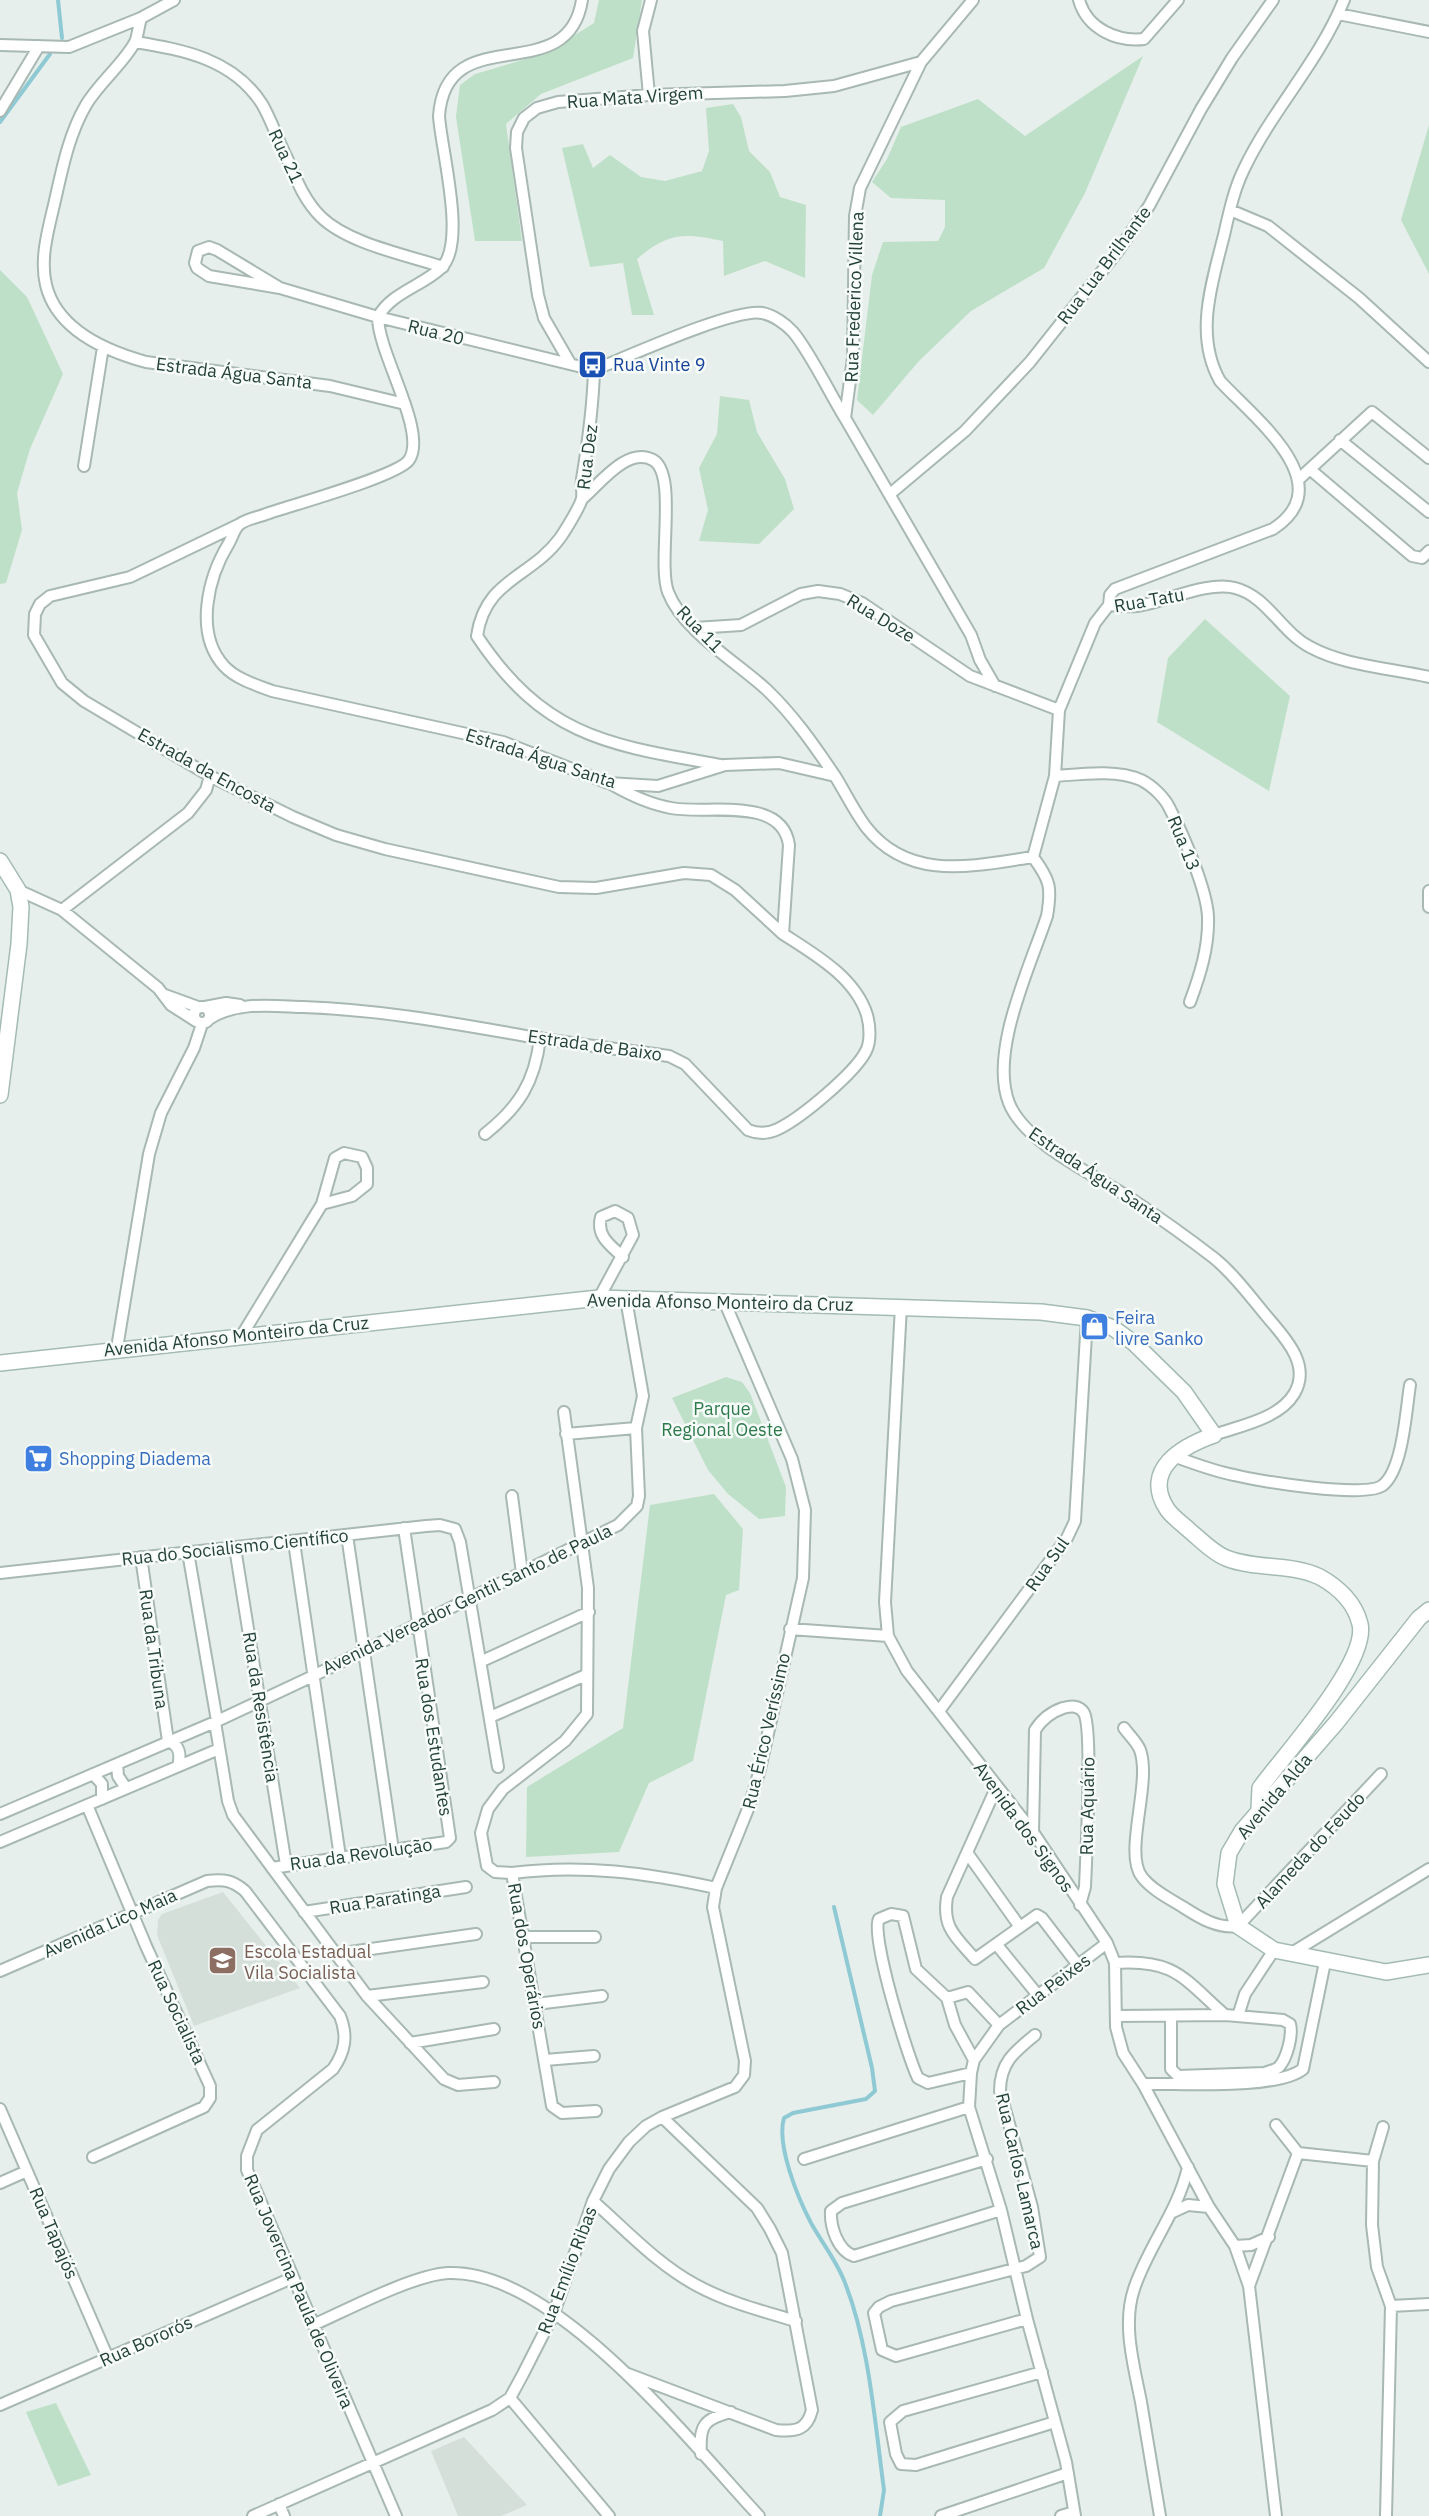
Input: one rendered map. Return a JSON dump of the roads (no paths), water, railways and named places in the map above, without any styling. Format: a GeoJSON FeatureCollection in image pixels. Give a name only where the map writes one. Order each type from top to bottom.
{"type":"FeatureCollection","features":[{"type":"Feature","properties":{"kind":"street"},"geometry":{"type":"LineString","coordinates":[[0,45],[69,47],[141,18],[174,0]]}},
{"type":"Feature","properties":{"kind":"street"},"geometry":{"type":"LineString","coordinates":[[240,524],[306,500],[388,475],[402,468],[410,459],[414,445],[405,404],[381,344],[378,317],[393,300],[443,267],[449,255],[453,223],[439,116],[440,100],[445,87],[465,67],[478,60],[545,48],[564,39],[574,29],[582,0]]}},
{"type":"Feature","properties":{"kind":"street"},"geometry":{"type":"LineString","coordinates":[[649,95],[643,31],[651,0]]}},
{"type":"Feature","properties":{"kind":"street"},"geometry":{"type":"LineString","coordinates":[[921,62],[973,0]]}},
{"type":"Feature","properties":{"kind":"street"},"geometry":{"type":"LineString","coordinates":[[1079,0],[1092,22],[1107,34],[1126,41],[1144,39],[1178,0]]}},
{"type":"Feature","properties":{"kind":"street","name":"Rua Lua Brilhante"},"geometry":{"type":"LineString","coordinates":[[890,494],[965,431],[1030,362],[1118,251],[1149,206],[1226,68],[1273,0]]}},
{"type":"Feature","properties":{"kind":"street"},"geometry":{"type":"LineString","coordinates":[[1109,605],[1110,595],[1115,589],[1273,529],[1287,520],[1296,508],[1299,479],[1285,451],[1220,381],[1212,368],[1206,325],[1208,297],[1230,210],[1243,170],[1319,50],[1344,0]]}},
{"type":"Feature","properties":{"kind":"street"},"geometry":{"type":"LineString","coordinates":[[1338,14],[1429,32]]}},
{"type":"Feature","properties":{"kind":"street","name":"Estrada Água Santa"},"geometry":{"type":"LineString","coordinates":[[141,18],[135,42],[98,87],[75,126],[46,242],[46,285],[55,307],[65,320],[103,347],[146,362],[330,386],[405,404]]}},
{"type":"Feature","properties":{"kind":"street","name":"Rua 21"},"geometry":{"type":"LineString","coordinates":[[135,42],[193,54],[219,63],[241,79],[261,104],[304,196],[322,218],[343,232],[443,267]]}},
{"type":"Feature","properties":{"kind":"street"},"geometry":{"type":"LineString","coordinates":[[0,111],[39,46]]}},
{"type":"Feature","properties":{"kind":"street","name":"Rua Mata Virgem"},"geometry":{"type":"LineString","coordinates":[[570,363],[544,318],[538,295],[516,148],[518,132],[524,118],[537,108],[558,102],[649,95],[785,91],[834,86],[921,62]]}},
{"type":"Feature","properties":{"kind":"street","name":"Rua Frederico Villena"},"geometry":{"type":"LineString","coordinates":[[845,418],[853,358],[855,216],[860,188],[921,62]]}},
{"type":"Feature","properties":{"kind":"street"},"geometry":{"type":"LineString","coordinates":[[1230,210],[1268,226],[1359,298],[1429,362]]}},
{"type":"Feature","properties":{"kind":"street","name":"Rua 20"},"geometry":{"type":"LineString","coordinates":[[280,288],[216,250],[209,247],[198,251],[195,263],[197,268],[209,276],[280,288],[378,317],[594,370]]}},
{"type":"Feature","properties":{"kind":"street"},"geometry":{"type":"LineString","coordinates":[[594,370],[744,313],[762,313],[780,321],[793,332],[890,494],[971,635],[980,660],[995,686]]}},
{"type":"Feature","properties":{"kind":"street"},"geometry":{"type":"LineString","coordinates":[[84,466],[103,347]]}},
{"type":"Feature","properties":{"kind":"street","name":"Rua Dez"},"geometry":{"type":"LineString","coordinates":[[594,370],[593,407],[582,499],[561,537],[551,548],[496,592],[485,606],[480,616],[477,636],[507,678],[531,700],[576,729],[616,745],[724,765]]}},
{"type":"Feature","properties":{"kind":"street"},"geometry":{"type":"LineString","coordinates":[[1299,479],[1312,471],[1340,440],[1372,412],[1429,458]]}},
{"type":"Feature","properties":{"kind":"street"},"geometry":{"type":"LineString","coordinates":[[1340,440],[1429,512]]}},
{"type":"Feature","properties":{"kind":"street","name":"Rua 11"},"geometry":{"type":"LineString","coordinates":[[582,499],[623,463],[634,457],[653,460],[662,468],[665,484],[665,574],[668,592],[695,628],[767,690],[803,730],[835,776]]}},
{"type":"Feature","properties":{"kind":"street"},"geometry":{"type":"LineString","coordinates":[[1312,471],[1412,556],[1422,558],[1429,551]]}},
{"type":"Feature","properties":{"kind":"street","name":"Estrada Água Santa"},"geometry":{"type":"LineString","coordinates":[[240,524],[216,564],[208,606],[208,627],[212,648],[224,667],[238,677],[272,692],[503,742],[608,783],[658,786],[724,765],[779,763],[835,776]]}},
{"type":"Feature","properties":{"kind":"street","name":"Estrada da Encosta"},"geometry":{"type":"LineString","coordinates":[[240,524],[130,577],[50,596],[40,604],[33,625],[38,645],[62,683],[84,701],[178,754],[210,776],[293,817],[336,834],[386,849],[559,887],[596,888],[684,873],[711,875],[735,890],[783,934]]}},
{"type":"Feature","properties":{"kind":"street","name":"Rua Tatu"},"geometry":{"type":"LineString","coordinates":[[1033,857],[1055,776],[1059,710],[1095,623],[1109,605],[1136,606],[1218,586],[1233,588],[1255,598],[1296,637],[1310,647],[1353,660],[1429,677]]}},
{"type":"Feature","properties":{"kind":"street","name":"Rua Doze"},"geometry":{"type":"LineString","coordinates":[[695,628],[741,625],[801,594],[818,591],[840,594],[862,603],[970,676],[1059,710]]}},
{"type":"Feature","properties":{"kind":"street","name":"Rua 13"},"geometry":{"type":"LineString","coordinates":[[1055,776],[1087,774],[1141,780],[1158,792],[1170,808],[1205,898],[1208,917],[1202,969],[1190,1002]]}},
{"type":"Feature","properties":{"kind":"street"},"geometry":{"type":"LineString","coordinates":[[62,910],[188,813],[202,796],[210,776]]}},
{"type":"Feature","properties":{"kind":"street"},"geometry":{"type":"LineString","coordinates":[[835,776],[866,827],[886,848],[906,860],[931,867],[957,868],[1033,857]]}},
{"type":"Feature","properties":{"kind":"street"},"geometry":{"type":"LineString","coordinates":[[608,783],[631,796],[669,808],[693,811],[744,810],[777,821],[787,831],[789,845],[783,934]]}},
{"type":"Feature","properties":{"kind":"street","name":"Estrada Água Santa"},"geometry":{"type":"LineString","coordinates":[[1033,857],[1046,875],[1050,885],[1050,898],[1005,1042],[1002,1059],[1003,1084],[1010,1106],[1022,1125],[1042,1142],[1134,1200],[1216,1260],[1278,1329],[1294,1350],[1300,1366],[1300,1381],[1293,1395],[1282,1407],[1179,1450],[1173,1456]]}},
{"type":"Feature","properties":{"kind":"street"},"geometry":{"type":"LineString","coordinates":[[0,861],[18,890],[19,944],[0,1095]]}},
{"type":"Feature","properties":{"kind":"street","name":"Estrada de Baixo"},"geometry":{"type":"LineString","coordinates":[[18,890],[62,910],[165,995],[171,1005],[202,1021],[217,1014],[246,1007]]}},
{"type":"Feature","properties":{"kind":"street"},"geometry":{"type":"LineString","coordinates":[[1429,891],[1429,907]]}},
{"type":"Feature","properties":{"kind":"street","name":"Estrada de Baixo"},"geometry":{"type":"LineString","coordinates":[[165,995],[202,1007],[226,1004],[246,1007],[386,1012],[679,1059],[748,1130],[758,1134],[778,1130],[843,1080],[868,1048],[870,1033],[861,1002],[847,984],[826,963],[783,934]]}},
{"type":"Feature","properties":{"kind":"street"},"geometry":{"type":"LineString","coordinates":[[117,1348],[149,1154],[161,1113],[194,1048],[202,1021],[210,1012],[202,1007],[193,1015],[202,1021]]}},
{"type":"Feature","properties":{"kind":"street"},"geometry":{"type":"LineString","coordinates":[[485,1134],[506,1119],[531,1082],[538,1059],[540,1038]]}},
{"type":"Feature","properties":{"kind":"street"},"geometry":{"type":"LineString","coordinates":[[242,1335],[322,1204],[334,1158],[344,1153],[362,1157],[369,1176],[361,1191],[322,1204]]}},
{"type":"Feature","properties":{"kind":"street"},"geometry":{"type":"LineString","coordinates":[[599,1298],[623,1257]]}},
{"type":"Feature","properties":{"kind":"street","name":"Avenida Afonso Monteiro da Cruz"},"geometry":{"type":"LineString","coordinates":[[0,1363],[117,1348],[599,1298],[1041,1312],[1087,1318],[1113,1328],[1153,1359],[1201,1414],[1214,1435]]}},
{"type":"Feature","properties":{"kind":"street","name":"Avenida Vereador Gentil Santo de Paula"},"geometry":{"type":"LineString","coordinates":[[0,1814],[260,1701],[580,1545],[618,1524],[637,1506],[639,1496],[636,1428],[643,1396],[626,1299]]}},
{"type":"Feature","properties":{"kind":"street","name":"Rua Érico Veríssimo"},"geometry":{"type":"LineString","coordinates":[[662,2117],[735,2087],[744,2075],[745,2061],[715,1926],[713,1907],[716,1888],[750,1804],[803,1578],[805,1510],[792,1459],[725,1303]]}},
{"type":"Feature","properties":{"kind":"street","name":"Avenida dos Signos"},"geometry":{"type":"LineString","coordinates":[[901,1306],[885,1602],[888,1636],[907,1671],[996,1788],[1033,1832],[1107,1943],[1115,1963],[1118,2039],[1123,2053],[1143,2084],[1209,2207],[1235,2246],[1250,2286]]}},
{"type":"Feature","properties":{"kind":"street","name":"Rua Sul"},"geometry":{"type":"LineString","coordinates":[[939,1711],[1067,1538],[1075,1521],[1087,1318]]}},
{"type":"Feature","properties":{"kind":"street"},"geometry":{"type":"LineString","coordinates":[[1259,1809],[1260,1788],[1341,1681],[1360,1643],[1360,1624],[1352,1604],[1336,1587],[1317,1576],[1225,1558],[1175,1517],[1162,1499],[1160,1485],[1164,1467],[1173,1456],[1264,1482],[1373,1490],[1383,1486],[1394,1471],[1410,1385]]}},
{"type":"Feature","properties":{"kind":"street","name":"Rua dos Operários"},"geometry":{"type":"LineString","coordinates":[[564,1412],[580,1545],[588,1588],[587,1714],[565,1741],[503,1789],[482,1821],[481,1833],[487,1866],[495,1872],[512,1873],[525,1937],[552,2106],[562,2113],[596,2111]]}},
{"type":"Feature","properties":{"kind":"street"},"geometry":{"type":"LineString","coordinates":[[566,1434],[636,1428]]}},
{"type":"Feature","properties":{"kind":"street"},"geometry":{"type":"LineString","coordinates":[[512,1496],[522,1573]]}},
{"type":"Feature","properties":{"kind":"street","name":"Rua do Socialismo Científico"},"geometry":{"type":"LineString","coordinates":[[0,1574],[294,1542],[347,1534],[449,1526],[455,1529],[460,1542],[469,1599]]}},
{"type":"Feature","properties":{"kind":"street","name":"Rua dos Estudantes"},"geometry":{"type":"LineString","coordinates":[[404,1528],[416,1625],[450,1838]]}},
{"type":"Feature","properties":{"kind":"street"},"geometry":{"type":"LineString","coordinates":[[347,1534],[393,1850]]}},
{"type":"Feature","properties":{"kind":"street"},"geometry":{"type":"LineString","coordinates":[[294,1542],[340,1857]]}},
{"type":"Feature","properties":{"kind":"street","name":"Rua da Resistência"},"geometry":{"type":"LineString","coordinates":[[235,1548],[286,1865]]}},
{"type":"Feature","properties":{"kind":"street"},"geometry":{"type":"LineString","coordinates":[[188,1552],[219,1749],[228,1801],[233,1815],[367,1996],[434,2070],[451,2084],[494,2082]]}},
{"type":"Feature","properties":{"kind":"street","name":"Rua da Tribuna"},"geometry":{"type":"LineString","coordinates":[[141,1557],[168,1741]]}},
{"type":"Feature","properties":{"kind":"street"},"geometry":{"type":"LineString","coordinates":[[469,1599],[482,1661],[498,1767]]}},
{"type":"Feature","properties":{"kind":"street","name":"Avenida Alda"},"geometry":{"type":"LineString","coordinates":[[1238,1926],[1225,1884],[1229,1853],[1259,1809],[1336,1723],[1419,1618],[1429,1610]]}},
{"type":"Feature","properties":{"kind":"street"},"geometry":{"type":"LineString","coordinates":[[482,1661],[589,1612]]}},
{"type":"Feature","properties":{"kind":"street"},"geometry":{"type":"LineString","coordinates":[[790,1629],[888,1636]]}},
{"type":"Feature","properties":{"kind":"street"},"geometry":{"type":"LineString","coordinates":[[490,1717],[586,1675]]}},
{"type":"Feature","properties":{"kind":"street","name":"Rua Aquário"},"geometry":{"type":"LineString","coordinates":[[1033,1832],[1035,1730],[1053,1713],[1072,1706],[1078,1708],[1083,1710],[1086,1719],[1088,1743],[1085,1887],[1080,1905]]}},
{"type":"Feature","properties":{"kind":"street"},"geometry":{"type":"LineString","coordinates":[[1124,1728],[1138,1744],[1143,1765],[1136,1862],[1142,1877],[1203,1919],[1228,1928],[1238,1926],[1274,1950],[1325,1962],[1386,1972],[1429,1965]]}},
{"type":"Feature","properties":{"kind":"street"},"geometry":{"type":"LineString","coordinates":[[168,1741],[174,1743],[179,1751],[178,1766]]}},
{"type":"Feature","properties":{"kind":"street"},"geometry":{"type":"LineString","coordinates":[[0,1842],[219,1749]]}},
{"type":"Feature","properties":{"kind":"street"},"geometry":{"type":"LineString","coordinates":[[117,1764],[118,1776],[126,1788]]}},
{"type":"Feature","properties":{"kind":"street"},"geometry":{"type":"LineString","coordinates":[[93,1774],[102,1784],[102,1799]]}},
{"type":"Feature","properties":{"kind":"street","name":"Alameda do Feudo"},"geometry":{"type":"LineString","coordinates":[[1238,1926],[1381,1774]]}},
{"type":"Feature","properties":{"kind":"street"},"geometry":{"type":"LineString","coordinates":[[996,1788],[947,1897],[944,1915],[950,1930],[975,1959],[1037,1915],[1042,1918],[1078,1965]]}},
{"type":"Feature","properties":{"kind":"street","name":"Rua Socialista"},"geometry":{"type":"LineString","coordinates":[[87,1805],[210,2086],[210,2098],[204,2107],[187,2117],[93,2157]]}},
{"type":"Feature","properties":{"kind":"street","name":"Rua da Revolução"},"geometry":{"type":"LineString","coordinates":[[272,1868],[446,1842],[450,1838]]}},
{"type":"Feature","properties":{"kind":"street"},"geometry":{"type":"LineString","coordinates":[[968,1854],[1020,1927]]}},
{"type":"Feature","properties":{"kind":"street"},"geometry":{"type":"LineString","coordinates":[[512,1873],[543,1869],[605,1870],[658,1875],[716,1888]]}},
{"type":"Feature","properties":{"kind":"street"},"geometry":{"type":"LineString","coordinates":[[1290,1954],[1429,1869]]}},
{"type":"Feature","properties":{"kind":"street","name":"Avenida Lico Maia"},"geometry":{"type":"LineString","coordinates":[[0,1971],[207,1881],[220,1880]]}},
{"type":"Feature","properties":{"kind":"street","name":"Rua Jovercina Paula de Oliveira"},"geometry":{"type":"LineString","coordinates":[[220,1880],[234,1881],[245,1891],[340,2016],[344,2028],[342,2056],[333,2069],[266,2120],[257,2130],[247,2156],[247,2170],[396,2516]]}},
{"type":"Feature","properties":{"kind":"street","name":"Rua Paratinga"},"geometry":{"type":"LineString","coordinates":[[304,1912],[466,1887]]}},
{"type":"Feature","properties":{"kind":"street"},"geometry":{"type":"LineString","coordinates":[[804,2158],[969,2107],[974,2060],[955,2025],[947,1998],[916,1969],[903,1916],[891,1914],[879,1919],[876,1929],[886,1976],[918,2078],[928,2083],[971,2073]]}},
{"type":"Feature","properties":{"kind":"street"},"geometry":{"type":"LineString","coordinates":[[336,1954],[476,1934]]}},
{"type":"Feature","properties":{"kind":"street"},"geometry":{"type":"LineString","coordinates":[[525,1937],[595,1937]]}},
{"type":"Feature","properties":{"kind":"street","name":"Rua Peixes"},"geometry":{"type":"LineString","coordinates":[[974,2060],[999,2025],[1107,1943]]}},
{"type":"Feature","properties":{"kind":"street"},"geometry":{"type":"LineString","coordinates":[[998,1944],[1037,1994]]}},
{"type":"Feature","properties":{"kind":"street"},"geometry":{"type":"LineString","coordinates":[[1238,2016],[1245,1995],[1274,1950]]}},
{"type":"Feature","properties":{"kind":"street"},"geometry":{"type":"LineString","coordinates":[[1115,1963],[1137,1962],[1167,1967],[1225,2015]]}},
{"type":"Feature","properties":{"kind":"street"},"geometry":{"type":"LineString","coordinates":[[1143,2084],[1266,2082],[1295,2076],[1303,2069],[1325,1962]]}},
{"type":"Feature","properties":{"kind":"street"},"geometry":{"type":"LineString","coordinates":[[367,1996],[483,1982]]}},
{"type":"Feature","properties":{"kind":"street"},"geometry":{"type":"LineString","coordinates":[[947,1998],[968,1992],[999,2025]]}},
{"type":"Feature","properties":{"kind":"street"},"geometry":{"type":"LineString","coordinates":[[536,2004],[602,1996]]}},
{"type":"Feature","properties":{"kind":"street"},"geometry":{"type":"LineString","coordinates":[[1117,2016],[1225,2015],[1283,2019],[1290,2024],[1291,2029],[1285,2055],[1278,2068],[1265,2073],[1178,2076],[1171,2069],[1171,2016]]}},
{"type":"Feature","properties":{"kind":"street"},"geometry":{"type":"LineString","coordinates":[[410,2043],[494,2029]]}},
{"type":"Feature","properties":{"kind":"street","name":"Rua Carlos Lamarca"},"geometry":{"type":"LineString","coordinates":[[1016,2269],[1034,2263],[1040,2257],[1040,2247],[1032,2207],[1004,2110],[1000,2074],[1005,2062],[1035,2035]]}},
{"type":"Feature","properties":{"kind":"street"},"geometry":{"type":"LineString","coordinates":[[545,2060],[594,2056]]}},
{"type":"Feature","properties":{"kind":"street","name":"Rua Carlos Lamarca"},"geometry":{"type":"LineString","coordinates":[[969,2107],[1001,2210],[1068,2474],[1074,2514]]}},
{"type":"Feature","properties":{"kind":"street","name":"Rua Tapajós"},"geometry":{"type":"LineString","coordinates":[[0,2109],[108,2358]]}},
{"type":"Feature","properties":{"kind":"street"},"geometry":{"type":"LineString","coordinates":[[628,2374],[759,2424],[791,2432],[802,2429],[809,2422],[812,2410],[812,2395],[783,2253],[757,2208],[662,2117]]}},
{"type":"Feature","properties":{"kind":"street","name":"Rua Emílio Ribas"},"geometry":{"type":"LineString","coordinates":[[510,2398],[554,2313],[593,2201],[609,2169],[628,2142],[646,2126],[662,2117]]}},
{"type":"Feature","properties":{"kind":"street"},"geometry":{"type":"LineString","coordinates":[[1276,2125],[1298,2153],[1372,2161]]}},
{"type":"Feature","properties":{"kind":"street"},"geometry":{"type":"LineString","coordinates":[[1383,2127],[1372,2161],[1373,2248],[1391,2306],[1386,2516]]}},
{"type":"Feature","properties":{"kind":"street"},"geometry":{"type":"LineString","coordinates":[[1276,2516],[1250,2286],[1298,2153]]}},
{"type":"Feature","properties":{"kind":"street"},"geometry":{"type":"LineString","coordinates":[[987,2159],[842,2203],[831,2211],[833,2227],[843,2250],[854,2256],[1001,2210]]}},
{"type":"Feature","properties":{"kind":"street"},"geometry":{"type":"LineString","coordinates":[[1160,2516],[1131,2347],[1129,2314],[1134,2290],[1183,2189],[1188,2167]]}},
{"type":"Feature","properties":{"kind":"street"},"geometry":{"type":"LineString","coordinates":[[0,2183],[27,2171]]}},
{"type":"Feature","properties":{"kind":"street"},"geometry":{"type":"LineString","coordinates":[[593,2201],[671,2270],[696,2286],[725,2299],[796,2321]]}},
{"type":"Feature","properties":{"kind":"street"},"geometry":{"type":"LineString","coordinates":[[1172,2213],[1188,2205],[1209,2207]]}},
{"type":"Feature","properties":{"kind":"street"},"geometry":{"type":"LineString","coordinates":[[1235,2246],[1251,2245],[1269,2236]]}},
{"type":"Feature","properties":{"kind":"street"},"geometry":{"type":"LineString","coordinates":[[1016,2269],[891,2301],[879,2307],[874,2313],[876,2324],[882,2350],[896,2356],[1027,2319]]}},
{"type":"Feature","properties":{"kind":"street"},"geometry":{"type":"LineString","coordinates":[[313,2325],[422,2278],[446,2273],[462,2273],[490,2280],[554,2313],[628,2374],[759,2516]]}},
{"type":"Feature","properties":{"kind":"street","name":"Rua Bororós"},"geometry":{"type":"LineString","coordinates":[[0,2405],[292,2278]]}},
{"type":"Feature","properties":{"kind":"street"},"geometry":{"type":"LineString","coordinates":[[1391,2306],[1429,2304]]}},
{"type":"Feature","properties":{"kind":"street"},"geometry":{"type":"LineString","coordinates":[[1041,2373],[903,2411],[890,2422],[896,2454],[902,2464],[916,2465],[1055,2422]]}},
{"type":"Feature","properties":{"kind":"street"},"geometry":{"type":"LineString","coordinates":[[253,2516],[492,2410],[510,2398],[609,2516]]}},
{"type":"Feature","properties":{"kind":"street"},"geometry":{"type":"LineString","coordinates":[[701,2454],[700,2437],[704,2425],[712,2417],[731,2412]]}},
{"type":"Feature","properties":{"kind":"street"},"geometry":{"type":"LineString","coordinates":[[941,2516],[1068,2474]]}},
{"type":"Feature","properties":{"kind":"street"},"geometry":{"type":"LineString","coordinates":[[279,2504],[284,2516]]}},
{"type":"Feature","properties":{"kind":"street"},"geometry":{"type":"LineString","coordinates":[[1061,2516],[1074,2514]]}},
{"type":"Feature","properties":{"kind":"waterway"},"geometry":{"type":"LineString","coordinates":[[58,0],[62,38]]}},
{"type":"Feature","properties":{"kind":"waterway"},"geometry":{"type":"LineString","coordinates":[[0,122],[50,54]]}},
{"type":"Feature","properties":{"kind":"waterway"},"geometry":{"type":"LineString","coordinates":[[834,1907],[872,2068],[875,2091],[866,2099],[793,2113],[784,2118],[782,2129],[786,2156],[800,2200],[843,2278],[859,2328],[870,2382],[884,2490],[880,2516]]}},
{"type":"Feature","properties":{"kind":"place","name":"Rua Vinte 9"},"geometry":{"type":"Point","coordinates":[592,364]}},
{"type":"Feature","properties":{"kind":"place","name":"Feira livre Sanko"},"geometry":{"type":"Point","coordinates":[1094,1327]}},
{"type":"Feature","properties":{"kind":"place","name":"Shopping Diadema"},"geometry":{"type":"Point","coordinates":[38,1458]}},
{"type":"Feature","properties":{"kind":"place","name":"Escola Estadual Vila Socialista"},"geometry":{"type":"Point","coordinates":[223,1961]}},
{"type":"Feature","properties":{"kind":"park label","name":"Parque Regional Oeste"},"geometry":{"type":"Point","coordinates":[722,1418]}}]}
